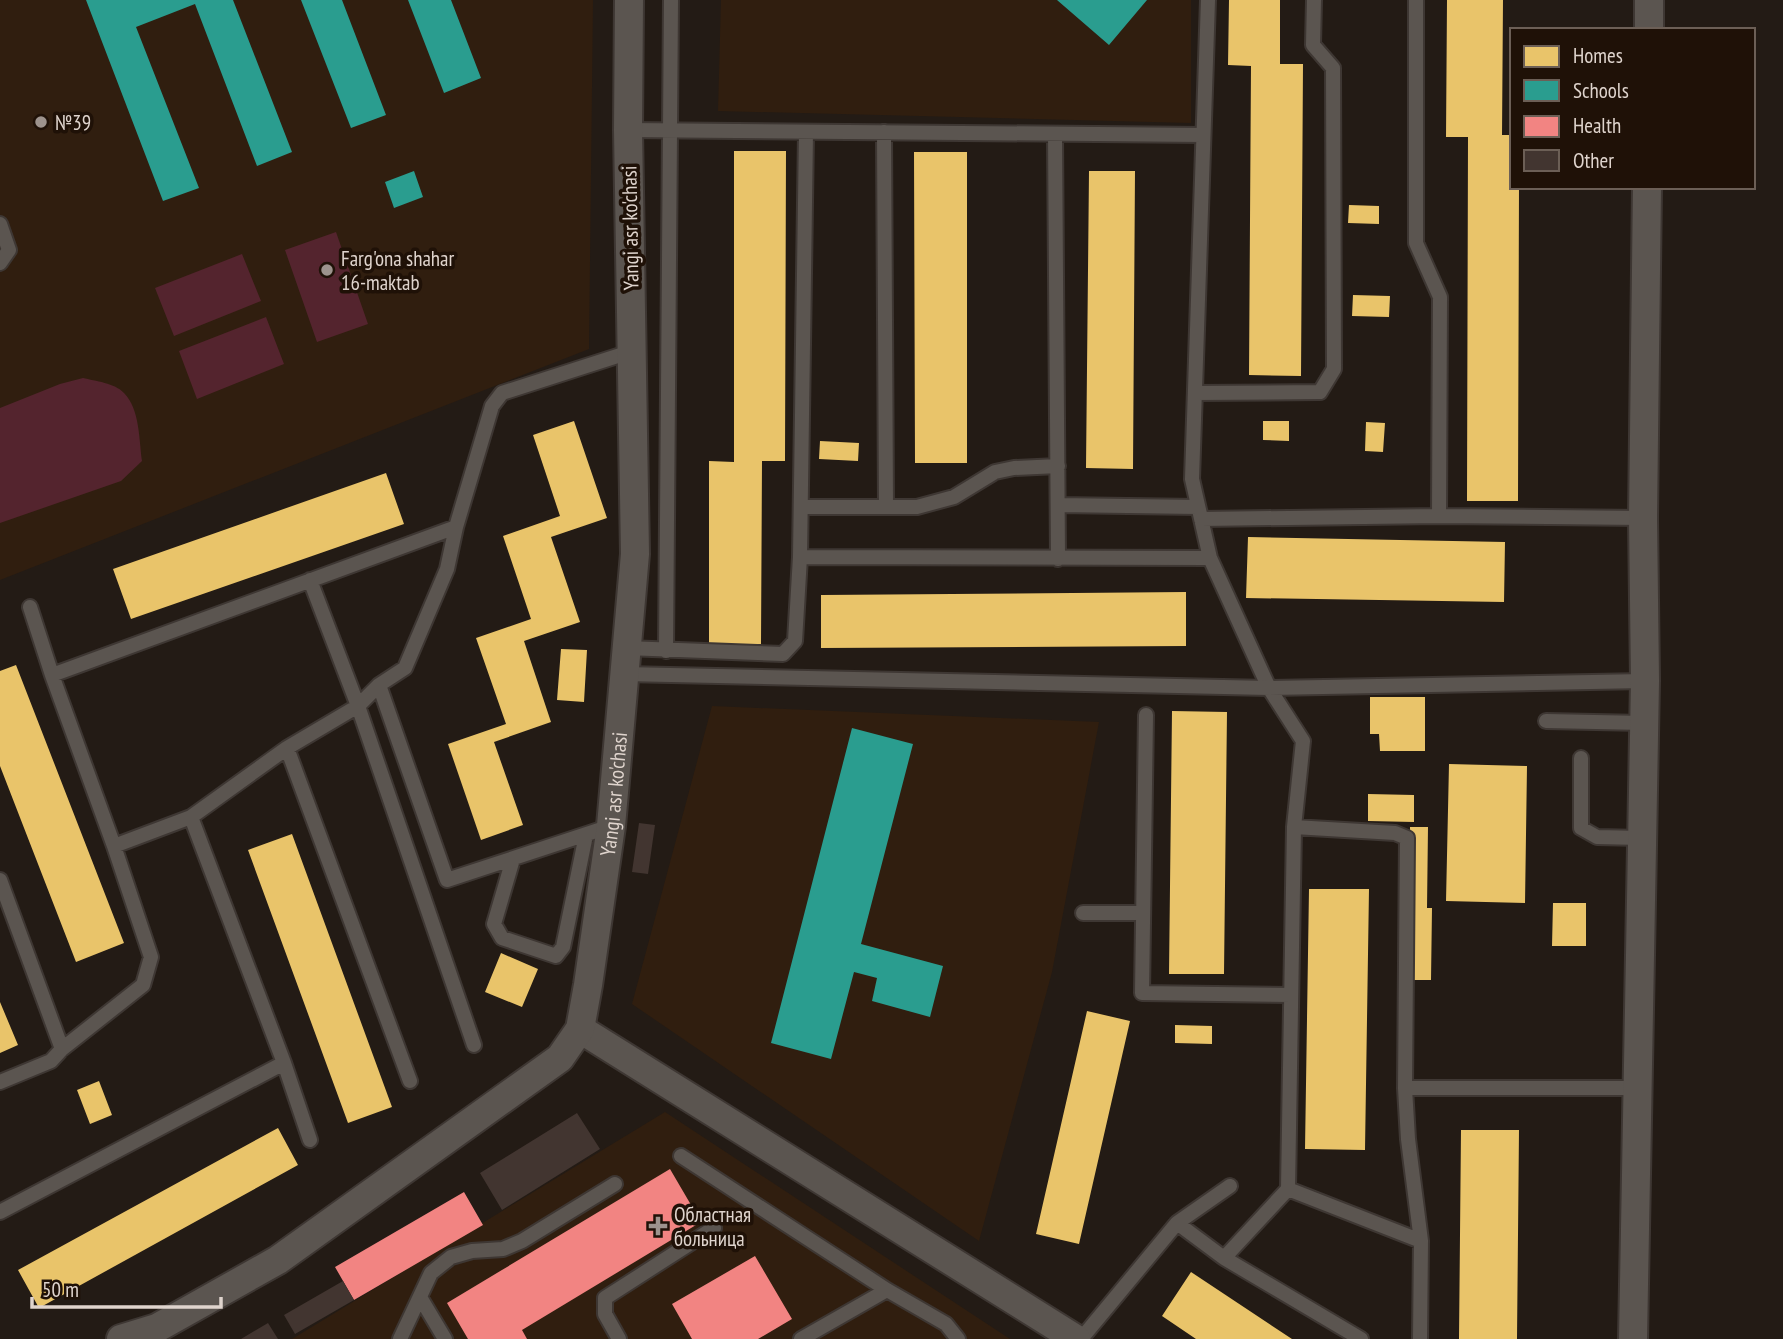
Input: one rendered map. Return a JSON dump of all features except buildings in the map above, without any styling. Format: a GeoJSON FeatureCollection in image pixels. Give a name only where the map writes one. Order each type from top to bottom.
{"type":"FeatureCollection","features":[{"type":"Feature","properties":{"kind":"street","name":"Yangi asr ko'chasi"},"geometry":{"type":"LineString","coordinates":[[121,1339],[160,1333],[278,1260],[560,1058],[580,1029],[588,985],[598,831],[625,661],[635,554],[628,130],[629,0]]}},
{"type":"Feature","properties":{"kind":"street"},"geometry":{"type":"LineString","coordinates":[[1649,0],[1649,28]]}},
{"type":"Feature","properties":{"kind":"street"},"geometry":{"type":"LineString","coordinates":[[1633,1339],[1645,681],[1643,518],[1647,189]]}},
{"type":"Feature","properties":{"kind":"street"},"geometry":{"type":"LineString","coordinates":[[580,1029],[1079,1339]]}},
{"type":"Feature","properties":{"kind":"lane"},"geometry":{"type":"LineString","coordinates":[[666,651],[671,0]]}},
{"type":"Feature","properties":{"kind":"lane"},"geometry":{"type":"LineString","coordinates":[[1208,0],[1192,479],[1210,558],[1269,688],[1303,741],[1294,827],[1288,1189],[1224,1258]]}},
{"type":"Feature","properties":{"kind":"lane"},"geometry":{"type":"LineString","coordinates":[[1195,393],[1320,392],[1334,369],[1333,68],[1313,45],[1314,0]]}},
{"type":"Feature","properties":{"kind":"lane"},"geometry":{"type":"LineString","coordinates":[[1416,0],[1416,243],[1440,297],[1439,516]]}},
{"type":"Feature","properties":{"kind":"lane"},"geometry":{"type":"LineString","coordinates":[[628,130],[1203,135]]}},
{"type":"Feature","properties":{"kind":"lane"},"geometry":{"type":"LineString","coordinates":[[625,661],[666,651],[783,654],[795,641],[800,558],[806,132]]}},
{"type":"Feature","properties":{"kind":"lane"},"geometry":{"type":"LineString","coordinates":[[884,132],[886,507]]}},
{"type":"Feature","properties":{"kind":"lane"},"geometry":{"type":"LineString","coordinates":[[1055,134],[1058,559]]}},
{"type":"Feature","properties":{"kind":"lane"},"geometry":{"type":"LineString","coordinates":[[0,224],[9,250],[0,263]]}},
{"type":"Feature","properties":{"kind":"lane"},"geometry":{"type":"LineString","coordinates":[[114,846],[191,817],[287,748],[358,706],[379,685],[405,668],[447,569],[456,527],[492,406],[502,393],[633,351]]}},
{"type":"Feature","properties":{"kind":"lane"},"geometry":{"type":"LineString","coordinates":[[801,507],[917,507],[954,497],[995,472],[1014,468],[1058,466]]}},
{"type":"Feature","properties":{"kind":"lane"},"geometry":{"type":"LineString","coordinates":[[1058,505],[1200,513],[1643,518]]}},
{"type":"Feature","properties":{"kind":"lane"},"geometry":{"type":"LineString","coordinates":[[52,675],[456,527]]}},
{"type":"Feature","properties":{"kind":"lane"},"geometry":{"type":"LineString","coordinates":[[800,558],[1210,558]]}},
{"type":"Feature","properties":{"kind":"lane"},"geometry":{"type":"LineString","coordinates":[[310,580],[358,706],[474,1045]]}},
{"type":"Feature","properties":{"kind":"lane"},"geometry":{"type":"LineString","coordinates":[[0,1083],[51,1061],[62,1049],[143,985],[151,957],[30,607]]}},
{"type":"Feature","properties":{"kind":"lane"},"geometry":{"type":"LineString","coordinates":[[625,661],[1269,688],[1645,681]]}},
{"type":"Feature","properties":{"kind":"lane"},"geometry":{"type":"LineString","coordinates":[[379,685],[447,880],[598,831]]}},
{"type":"Feature","properties":{"kind":"lane"},"geometry":{"type":"LineString","coordinates":[[1146,715],[1142,993],[1291,995]]}},
{"type":"Feature","properties":{"kind":"lane"},"geometry":{"type":"LineString","coordinates":[[1546,721],[1644,723]]}},
{"type":"Feature","properties":{"kind":"lane"},"geometry":{"type":"LineString","coordinates":[[287,748],[410,1081]]}},
{"type":"Feature","properties":{"kind":"lane"},"geometry":{"type":"LineString","coordinates":[[1581,758],[1581,828],[1597,837],[1641,838]]}},
{"type":"Feature","properties":{"kind":"lane"},"geometry":{"type":"LineString","coordinates":[[191,817],[284,1063],[310,1140]]}},
{"type":"Feature","properties":{"kind":"lane"},"geometry":{"type":"LineString","coordinates":[[1294,827],[1395,833],[1407,838],[1405,1088],[1420,1241],[1420,1339]]}},
{"type":"Feature","properties":{"kind":"lane"},"geometry":{"type":"LineString","coordinates":[[513,859],[494,924],[502,938],[556,956],[563,947],[598,831]]}},
{"type":"Feature","properties":{"kind":"lane"},"geometry":{"type":"LineString","coordinates":[[0,880],[62,1049]]}},
{"type":"Feature","properties":{"kind":"lane"},"geometry":{"type":"LineString","coordinates":[[1083,913],[1142,913]]}},
{"type":"Feature","properties":{"kind":"lane"},"geometry":{"type":"LineString","coordinates":[[0,1212],[284,1063]]}},
{"type":"Feature","properties":{"kind":"lane"},"geometry":{"type":"LineString","coordinates":[[1405,1088],[1636,1088]]}},
{"type":"Feature","properties":{"kind":"lane"},"geometry":{"type":"LineString","coordinates":[[681,1156],[887,1290],[946,1324],[958,1339]]}},
{"type":"Feature","properties":{"kind":"lane"},"geometry":{"type":"LineString","coordinates":[[400,1339],[430,1273],[451,1257],[472,1251],[503,1249],[522,1241],[615,1184]]}},
{"type":"Feature","properties":{"kind":"lane"},"geometry":{"type":"LineString","coordinates":[[1079,1339],[1177,1223],[1230,1186]]}},
{"type":"Feature","properties":{"kind":"lane"},"geometry":{"type":"LineString","coordinates":[[1288,1189],[1420,1241]]}},
{"type":"Feature","properties":{"kind":"lane"},"geometry":{"type":"LineString","coordinates":[[1177,1223],[1224,1258],[1361,1339]]}},
{"type":"Feature","properties":{"kind":"lane"},"geometry":{"type":"LineString","coordinates":[[619,1339],[604,1314],[605,1298],[714,1228]]}},
{"type":"Feature","properties":{"kind":"lane"},"geometry":{"type":"LineString","coordinates":[[801,1339],[887,1290]]}},
{"type":"Feature","properties":{"kind":"lane"},"geometry":{"type":"LineString","coordinates":[[420,1297],[444,1339]]}},
{"type":"Feature","properties":{"kind":"shaded area","name":"Farg'ona shahar 16-maktab"},"geometry":{"type":"Polygon","coordinates":[[[0,0],[593,0],[589,349],[0,580],[0,0]]]}},
{"type":"Feature","properties":{"kind":"shaded area"},"geometry":{"type":"Polygon","coordinates":[[[721,0],[1191,0],[1191,123],[718,111],[721,0]]]}},
{"type":"Feature","properties":{"kind":"shaded area"},"geometry":{"type":"Polygon","coordinates":[[[336,232],[368,324],[317,342],[285,250],[336,232]]]}},
{"type":"Feature","properties":{"kind":"shaded area"},"geometry":{"type":"Polygon","coordinates":[[[242,254],[261,301],[174,336],[155,288],[242,254]]]}},
{"type":"Feature","properties":{"kind":"shaded area"},"geometry":{"type":"Polygon","coordinates":[[[266,317],[284,364],[197,399],[179,351],[266,317]]]}},
{"type":"Feature","properties":{"kind":"shaded area"},"geometry":{"type":"Polygon","coordinates":[[[83,378],[115,387],[129,400],[138,425],[142,461],[121,481],[0,523],[0,408],[60,384],[83,378]]]}},
{"type":"Feature","properties":{"kind":"shaded area"},"geometry":{"type":"Polygon","coordinates":[[[712,706],[1099,722],[1052,972],[979,1241],[632,1004],[712,706]]]}},
{"type":"Feature","properties":{"kind":"shaded area","name":"Областная больница"},"geometry":{"type":"Polygon","coordinates":[[[665,1112],[1010,1339],[292,1339],[665,1112]]]}},
{"type":"Feature","properties":{"kind":"place","name":"№39"},"geometry":{"type":"Point","coordinates":[41,122]}},
{"type":"Feature","properties":{"kind":"place","name":"Farg'ona shahar 16-maktab"},"geometry":{"type":"Point","coordinates":[327,270]}},
{"type":"Feature","properties":{"kind":"place","name":"Областная больница"},"geometry":{"type":"Point","coordinates":[658,1226]}}]}
